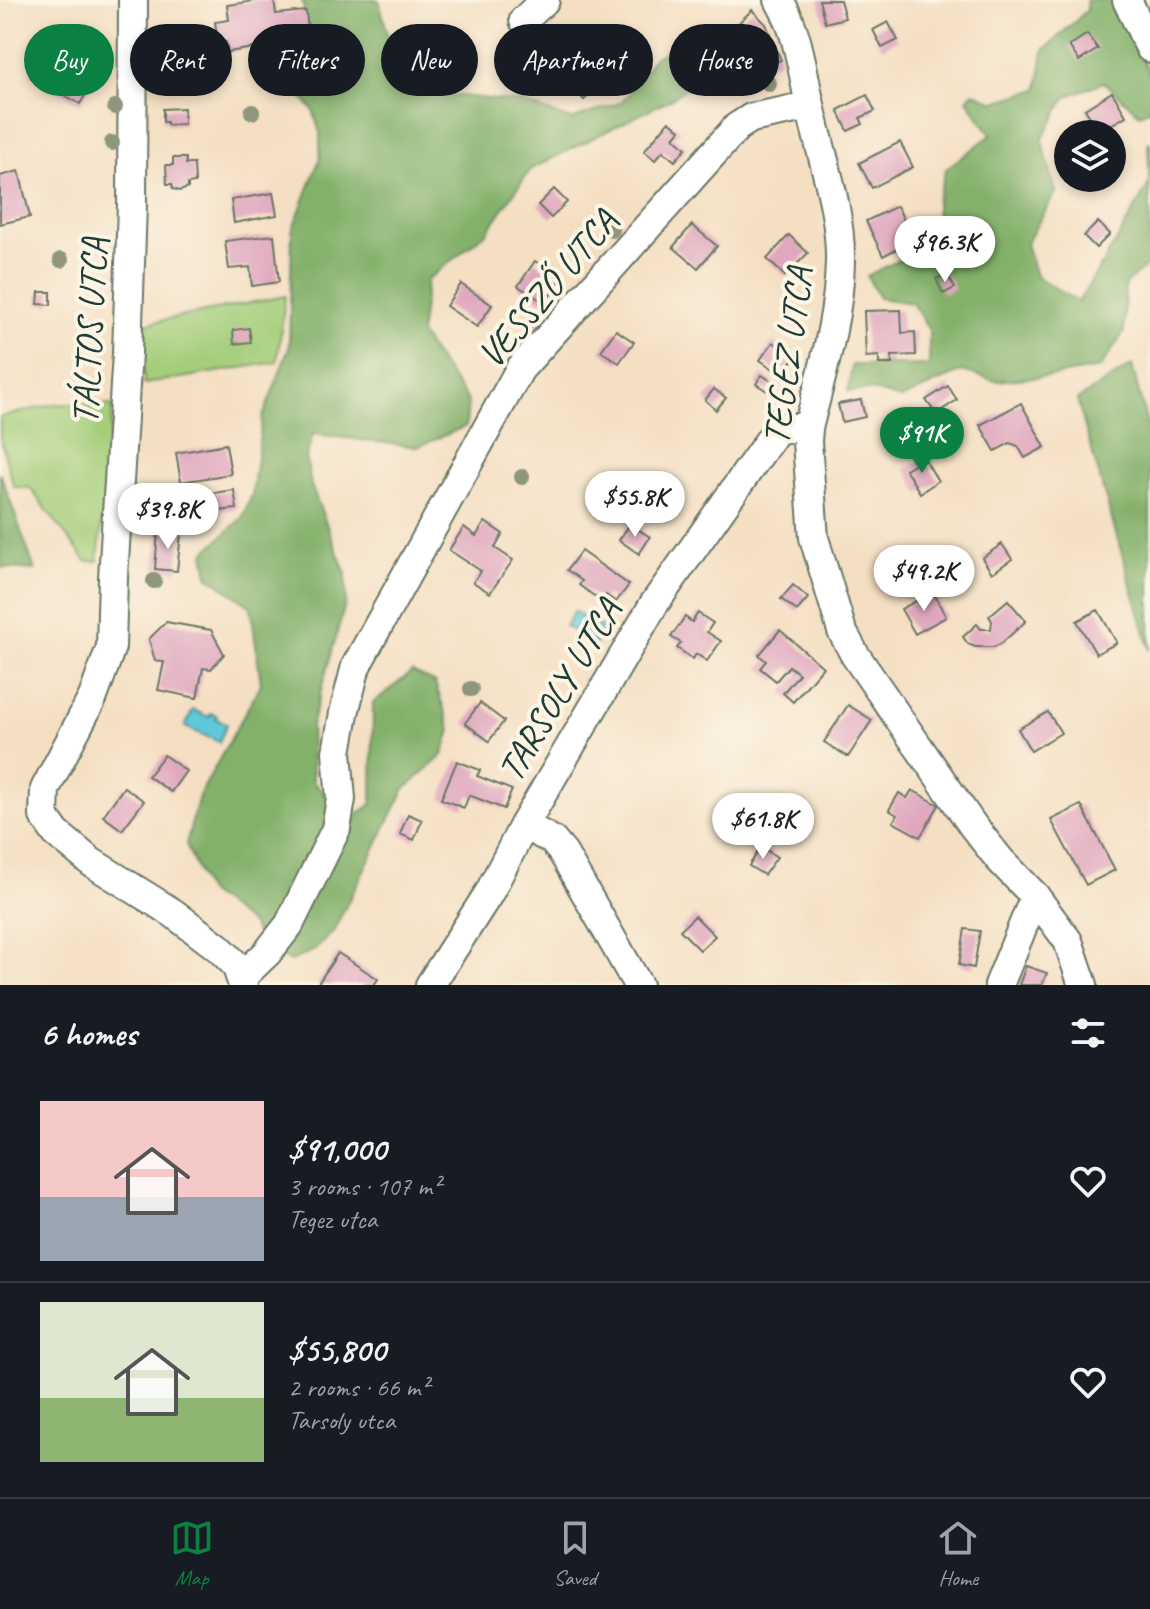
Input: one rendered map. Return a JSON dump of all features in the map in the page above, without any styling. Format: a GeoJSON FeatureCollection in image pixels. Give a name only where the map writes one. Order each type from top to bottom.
{"type":"FeatureCollection","features":[{"type":"Feature","properties":{"kind":"street","name":"TÁLTOS UTCA"},"geometry":{"type":"LineString","coordinates":[[133,0],[132,204],[127,353],[111,647],[93,697],[45,789],[44,816],[56,833],[91,862],[173,913],[219,948],[236,965],[242,981]]}},
{"type":"Feature","properties":{"kind":"street"},"geometry":{"type":"LineString","coordinates":[[524,20],[545,0]]}},
{"type":"Feature","properties":{"kind":"street","name":"TEGEZ UTCA"},"geometry":{"type":"LineString","coordinates":[[779,0],[792,28],[837,225],[840,260],[832,334],[808,428],[814,538],[842,631],[870,677],[973,826],[1035,896],[1068,941],[1083,985]]}},
{"type":"Feature","properties":{"kind":"street"},"geometry":{"type":"LineString","coordinates":[[1127,0],[1150,48]]}},
{"type":"Feature","properties":{"kind":"street","name":"VESSZŐ UTCA"},"geometry":{"type":"LineString","coordinates":[[242,981],[289,925],[336,829],[341,799],[337,752],[356,666],[520,369],[737,127],[751,118],[810,106]]}},
{"type":"Feature","properties":{"kind":"street","name":"TARSOLY UTCA"},"geometry":{"type":"LineString","coordinates":[[430,985],[489,893],[524,825],[654,604],[778,428],[808,428]]}},
{"type":"Feature","properties":{"kind":"street"},"geometry":{"type":"LineString","coordinates":[[524,825],[552,840],[563,853],[638,985]]}},
{"type":"Feature","properties":{"kind":"street"},"geometry":{"type":"LineString","coordinates":[[999,985],[1035,896]]}},
{"type":"Feature","properties":{"kind":"green space"},"geometry":{"type":"Polygon","coordinates":[[[302,0],[379,0],[385,24],[381,24],[381,96],[463,96],[524,103],[571,120],[622,102],[626,96],[653,96],[653,59],[669,49],[669,96],[675,96],[531,169],[486,233],[427,280],[420,334],[468,401],[466,426],[418,447],[313,434],[306,458],[311,485],[346,574],[346,601],[311,726],[313,782],[351,818],[372,804],[373,703],[412,672],[435,683],[451,730],[443,755],[404,790],[333,932],[315,950],[291,961],[267,953],[252,925],[206,891],[186,844],[199,796],[261,684],[251,607],[208,576],[204,553],[242,518],[252,495],[262,419],[289,348],[292,231],[320,158],[320,133],[313,110],[301,96],[365,96],[365,24],[307,24],[302,0]]]}},
{"type":"Feature","properties":{"kind":"green space"},"geometry":{"type":"Polygon","coordinates":[[[1086,0],[1115,0],[1150,75],[1150,109],[1140,114],[1103,82],[1066,97],[1042,140],[1056,192],[1026,244],[1036,276],[1078,302],[1150,182],[1150,263],[1125,284],[1124,332],[1100,368],[996,381],[962,371],[901,399],[870,390],[848,392],[852,365],[929,365],[929,330],[912,303],[879,298],[867,276],[937,241],[936,204],[946,169],[991,135],[967,99],[973,92],[995,102],[1038,89],[1044,50],[1087,10],[1086,0]]]}},
{"type":"Feature","properties":{"kind":"green space"},"geometry":{"type":"Polygon","coordinates":[[[285,296],[277,362],[144,384],[144,324],[285,296]]]}},
{"type":"Feature","properties":{"kind":"green space"},"geometry":{"type":"Polygon","coordinates":[[[1132,365],[1150,436],[1150,650],[1077,400],[1132,365]]]}},
{"type":"Feature","properties":{"kind":"green space"},"geometry":{"type":"Polygon","coordinates":[[[55,404],[113,405],[98,561],[86,561],[30,488],[14,487],[0,438],[0,417],[55,404]]]}},
{"type":"Feature","properties":{"kind":"green space"},"geometry":{"type":"Polygon","coordinates":[[[0,473],[35,570],[0,567],[0,473]]]}},
{"type":"Feature","properties":{"kind":"water"},"geometry":{"type":"Polygon","coordinates":[[[574,611],[584,617],[592,616],[595,623],[605,629],[596,644],[565,626],[574,611]]]}},
{"type":"Feature","properties":{"kind":"water"},"geometry":{"type":"Polygon","coordinates":[[[193,710],[209,717],[211,713],[227,724],[219,742],[185,727],[193,710]]]}},
{"type":"Feature","properties":{"kind":"building"},"geometry":{"type":"Polygon","coordinates":[[[274,0],[276,14],[306,11],[307,24],[248,24],[248,49],[232,51],[232,24],[215,22],[229,20],[227,5],[274,0]]]}},
{"type":"Feature","properties":{"kind":"building"},"geometry":{"type":"Polygon","coordinates":[[[819,0],[840,0],[845,18],[825,23],[819,0]]]}},
{"type":"Feature","properties":{"kind":"building"},"geometry":{"type":"Polygon","coordinates":[[[752,10],[766,24],[738,24],[752,10]]]}},
{"type":"Feature","properties":{"kind":"building"},"geometry":{"type":"Polygon","coordinates":[[[888,22],[898,40],[882,48],[873,30],[888,22]]]}},
{"type":"Feature","properties":{"kind":"building"},"geometry":{"type":"Polygon","coordinates":[[[1087,34],[1098,49],[1079,61],[1069,46],[1087,34]]]}},
{"type":"Feature","properties":{"kind":"building"},"geometry":{"type":"Polygon","coordinates":[[[1112,92],[1126,116],[1119,120],[1092,120],[1085,109],[1112,92]]]}},
{"type":"Feature","properties":{"kind":"building"},"geometry":{"type":"Polygon","coordinates":[[[867,95],[875,111],[860,118],[863,124],[848,131],[838,110],[867,95]]]}},
{"type":"Feature","properties":{"kind":"building"},"geometry":{"type":"Polygon","coordinates":[[[66,96],[85,96],[80,104],[66,96]]]}},
{"type":"Feature","properties":{"kind":"building"},"geometry":{"type":"Polygon","coordinates":[[[184,108],[184,124],[167,125],[163,122],[163,109],[184,108]]]}},
{"type":"Feature","properties":{"kind":"building"},"geometry":{"type":"Polygon","coordinates":[[[669,121],[680,130],[674,137],[686,148],[675,161],[663,151],[655,160],[644,151],[669,121]]]}},
{"type":"Feature","properties":{"kind":"building"},"geometry":{"type":"Polygon","coordinates":[[[900,142],[913,167],[872,188],[859,163],[900,142]]]}},
{"type":"Feature","properties":{"kind":"building"},"geometry":{"type":"Polygon","coordinates":[[[173,158],[186,158],[186,164],[194,164],[195,183],[188,184],[188,188],[180,191],[167,184],[166,165],[173,165],[173,158]]]}},
{"type":"Feature","properties":{"kind":"building"},"geometry":{"type":"Polygon","coordinates":[[[19,171],[30,217],[0,224],[0,176],[19,171]]]}},
{"type":"Feature","properties":{"kind":"building"},"geometry":{"type":"Polygon","coordinates":[[[554,189],[567,202],[551,218],[538,205],[554,189]]]}},
{"type":"Feature","properties":{"kind":"building"},"geometry":{"type":"Polygon","coordinates":[[[273,193],[277,215],[234,223],[231,200],[273,193]]]}},
{"type":"Feature","properties":{"kind":"building"},"geometry":{"type":"Polygon","coordinates":[[[897,206],[906,224],[915,220],[923,236],[883,256],[866,221],[897,206]]]}},
{"type":"Feature","properties":{"kind":"building"},"geometry":{"type":"Polygon","coordinates":[[[1098,222],[1110,234],[1096,248],[1084,236],[1098,222]]]}},
{"type":"Feature","properties":{"kind":"building"},"geometry":{"type":"Polygon","coordinates":[[[692,225],[717,246],[698,268],[673,247],[692,225]]]}},
{"type":"Feature","properties":{"kind":"building"},"geometry":{"type":"Polygon","coordinates":[[[274,235],[279,282],[252,286],[250,267],[229,269],[225,241],[274,235]]]}},
{"type":"Feature","properties":{"kind":"building"},"geometry":{"type":"Polygon","coordinates":[[[789,235],[808,253],[785,276],[767,259],[789,235]]]}},
{"type":"Feature","properties":{"kind":"building"},"geometry":{"type":"Polygon","coordinates":[[[535,261],[561,279],[545,303],[518,286],[535,261]]]}},
{"type":"Feature","properties":{"kind":"building"},"geometry":{"type":"Polygon","coordinates":[[[947,274],[955,288],[943,294],[936,279],[947,274]]]}},
{"type":"Feature","properties":{"kind":"building"},"geometry":{"type":"Polygon","coordinates":[[[461,284],[492,305],[477,327],[446,306],[461,284]]]}},
{"type":"Feature","properties":{"kind":"building"},"geometry":{"type":"Polygon","coordinates":[[[39,292],[51,292],[51,305],[38,304],[39,292]]]}},
{"type":"Feature","properties":{"kind":"building"},"geometry":{"type":"Polygon","coordinates":[[[540,310],[548,316],[539,328],[530,322],[540,310]]]}},
{"type":"Feature","properties":{"kind":"building"},"geometry":{"type":"Polygon","coordinates":[[[901,310],[902,333],[915,332],[916,355],[891,356],[892,364],[879,364],[879,356],[866,357],[864,311],[901,310]]]}},
{"type":"Feature","properties":{"kind":"building"},"geometry":{"type":"Polygon","coordinates":[[[249,328],[251,342],[234,344],[233,330],[249,328]]]}},
{"type":"Feature","properties":{"kind":"building"},"geometry":{"type":"Polygon","coordinates":[[[616,330],[634,342],[619,363],[601,351],[616,330]]]}},
{"type":"Feature","properties":{"kind":"building"},"geometry":{"type":"Polygon","coordinates":[[[773,342],[795,357],[782,375],[760,360],[773,342]]]}},
{"type":"Feature","properties":{"kind":"building"},"geometry":{"type":"Polygon","coordinates":[[[762,375],[773,382],[767,391],[756,384],[762,375]]]}},
{"type":"Feature","properties":{"kind":"building"},"geometry":{"type":"Polygon","coordinates":[[[948,386],[957,400],[936,414],[926,400],[948,386]]]}},
{"type":"Feature","properties":{"kind":"building"},"geometry":{"type":"Polygon","coordinates":[[[714,389],[726,398],[716,410],[705,400],[714,389]]]}},
{"type":"Feature","properties":{"kind":"building"},"geometry":{"type":"Polygon","coordinates":[[[861,400],[865,417],[842,422],[838,404],[861,400]]]}},
{"type":"Feature","properties":{"kind":"building"},"geometry":{"type":"Polygon","coordinates":[[[1021,403],[1045,447],[1025,458],[1018,446],[1010,443],[995,451],[980,425],[1021,403]]]}},
{"type":"Feature","properties":{"kind":"building"},"geometry":{"type":"Polygon","coordinates":[[[226,444],[231,474],[181,482],[176,453],[226,444]]]}},
{"type":"Feature","properties":{"kind":"building"},"geometry":{"type":"Polygon","coordinates":[[[924,458],[938,481],[920,493],[905,469],[924,458]]]}},
{"type":"Feature","properties":{"kind":"building"},"geometry":{"type":"Polygon","coordinates":[[[234,490],[237,509],[208,512],[206,494],[234,490]]]}},
{"type":"Feature","properties":{"kind":"building"},"geometry":{"type":"Polygon","coordinates":[[[485,522],[503,534],[495,548],[513,560],[490,593],[473,582],[481,571],[449,550],[464,527],[476,536],[485,522]]]}},
{"type":"Feature","properties":{"kind":"building"},"geometry":{"type":"Polygon","coordinates":[[[630,524],[650,537],[639,554],[619,540],[630,524]]]}},
{"type":"Feature","properties":{"kind":"building"},"geometry":{"type":"Polygon","coordinates":[[[158,531],[181,533],[177,571],[155,569],[158,531]]]}},
{"type":"Feature","properties":{"kind":"building"},"geometry":{"type":"Polygon","coordinates":[[[1002,544],[1012,559],[992,573],[982,558],[1002,544]]]}},
{"type":"Feature","properties":{"kind":"building"},"geometry":{"type":"Polygon","coordinates":[[[581,551],[629,585],[616,602],[606,595],[601,601],[579,585],[582,581],[567,570],[581,551]]]}},
{"type":"Feature","properties":{"kind":"building"},"geometry":{"type":"Polygon","coordinates":[[[793,585],[808,598],[797,611],[781,599],[793,585]]]}},
{"type":"Feature","properties":{"kind":"building"},"geometry":{"type":"Polygon","coordinates":[[[933,592],[946,617],[915,634],[901,609],[933,592]]]}},
{"type":"Feature","properties":{"kind":"building"},"geometry":{"type":"Polygon","coordinates":[[[1008,600],[1026,621],[994,647],[968,644],[963,637],[977,624],[981,629],[991,629],[989,616],[1008,600]]]}},
{"type":"Feature","properties":{"kind":"building"},"geometry":{"type":"Polygon","coordinates":[[[1098,610],[1117,643],[1096,654],[1077,621],[1098,610]]]}},
{"type":"Feature","properties":{"kind":"building"},"geometry":{"type":"Polygon","coordinates":[[[698,613],[713,623],[707,632],[721,641],[707,661],[696,654],[693,659],[677,648],[681,643],[671,637],[685,617],[692,622],[698,613]]]}},
{"type":"Feature","properties":{"kind":"building"},"geometry":{"type":"Polygon","coordinates":[[[166,622],[211,630],[224,654],[211,669],[203,668],[197,698],[158,690],[164,662],[155,661],[149,639],[166,622]]]}},
{"type":"Feature","properties":{"kind":"building"},"geometry":{"type":"Polygon","coordinates":[[[780,630],[823,667],[793,702],[783,693],[799,674],[789,666],[776,681],[760,668],[766,661],[759,655],[780,630]]]}},
{"type":"Feature","properties":{"kind":"building"},"geometry":{"type":"Polygon","coordinates":[[[480,703],[504,721],[489,741],[465,723],[480,703]]]}},
{"type":"Feature","properties":{"kind":"building"},"geometry":{"type":"Polygon","coordinates":[[[848,705],[872,720],[848,757],[824,742],[848,705]]]}},
{"type":"Feature","properties":{"kind":"building"},"geometry":{"type":"Polygon","coordinates":[[[1048,712],[1061,733],[1031,751],[1018,729],[1048,712]]]}},
{"type":"Feature","properties":{"kind":"building"},"geometry":{"type":"Polygon","coordinates":[[[164,755],[186,771],[171,792],[148,776],[164,755]]]}},
{"type":"Feature","properties":{"kind":"building"},"geometry":{"type":"Polygon","coordinates":[[[457,761],[480,770],[477,776],[512,790],[504,809],[469,795],[464,808],[441,799],[457,761]]]}},
{"type":"Feature","properties":{"kind":"building"},"geometry":{"type":"Polygon","coordinates":[[[124,787],[144,801],[122,830],[103,816],[124,787]]]}},
{"type":"Feature","properties":{"kind":"building"},"geometry":{"type":"Polygon","coordinates":[[[912,790],[939,805],[920,837],[893,822],[897,815],[889,810],[899,793],[907,798],[912,790]]]}},
{"type":"Feature","properties":{"kind":"building"},"geometry":{"type":"Polygon","coordinates":[[[1081,805],[1115,870],[1086,885],[1051,820],[1081,805]]]}},
{"type":"Feature","properties":{"kind":"building"},"geometry":{"type":"Polygon","coordinates":[[[408,814],[422,820],[414,840],[400,834],[408,814]]]}},
{"type":"Feature","properties":{"kind":"building"},"geometry":{"type":"Polygon","coordinates":[[[761,847],[777,857],[764,875],[749,866],[761,847]]]}},
{"type":"Feature","properties":{"kind":"building"},"geometry":{"type":"Polygon","coordinates":[[[695,916],[715,936],[700,950],[680,930],[695,916]]]}},
{"type":"Feature","properties":{"kind":"building"},"geometry":{"type":"Polygon","coordinates":[[[965,929],[980,931],[974,968],[959,965],[965,929]]]}},
{"type":"Feature","properties":{"kind":"building"},"geometry":{"type":"Polygon","coordinates":[[[338,953],[378,979],[374,985],[317,985],[338,953]]]}},
{"type":"Feature","properties":{"kind":"building"},"geometry":{"type":"Polygon","coordinates":[[[1026,966],[1047,973],[1042,985],[1019,985],[1026,966]]]}}]}
